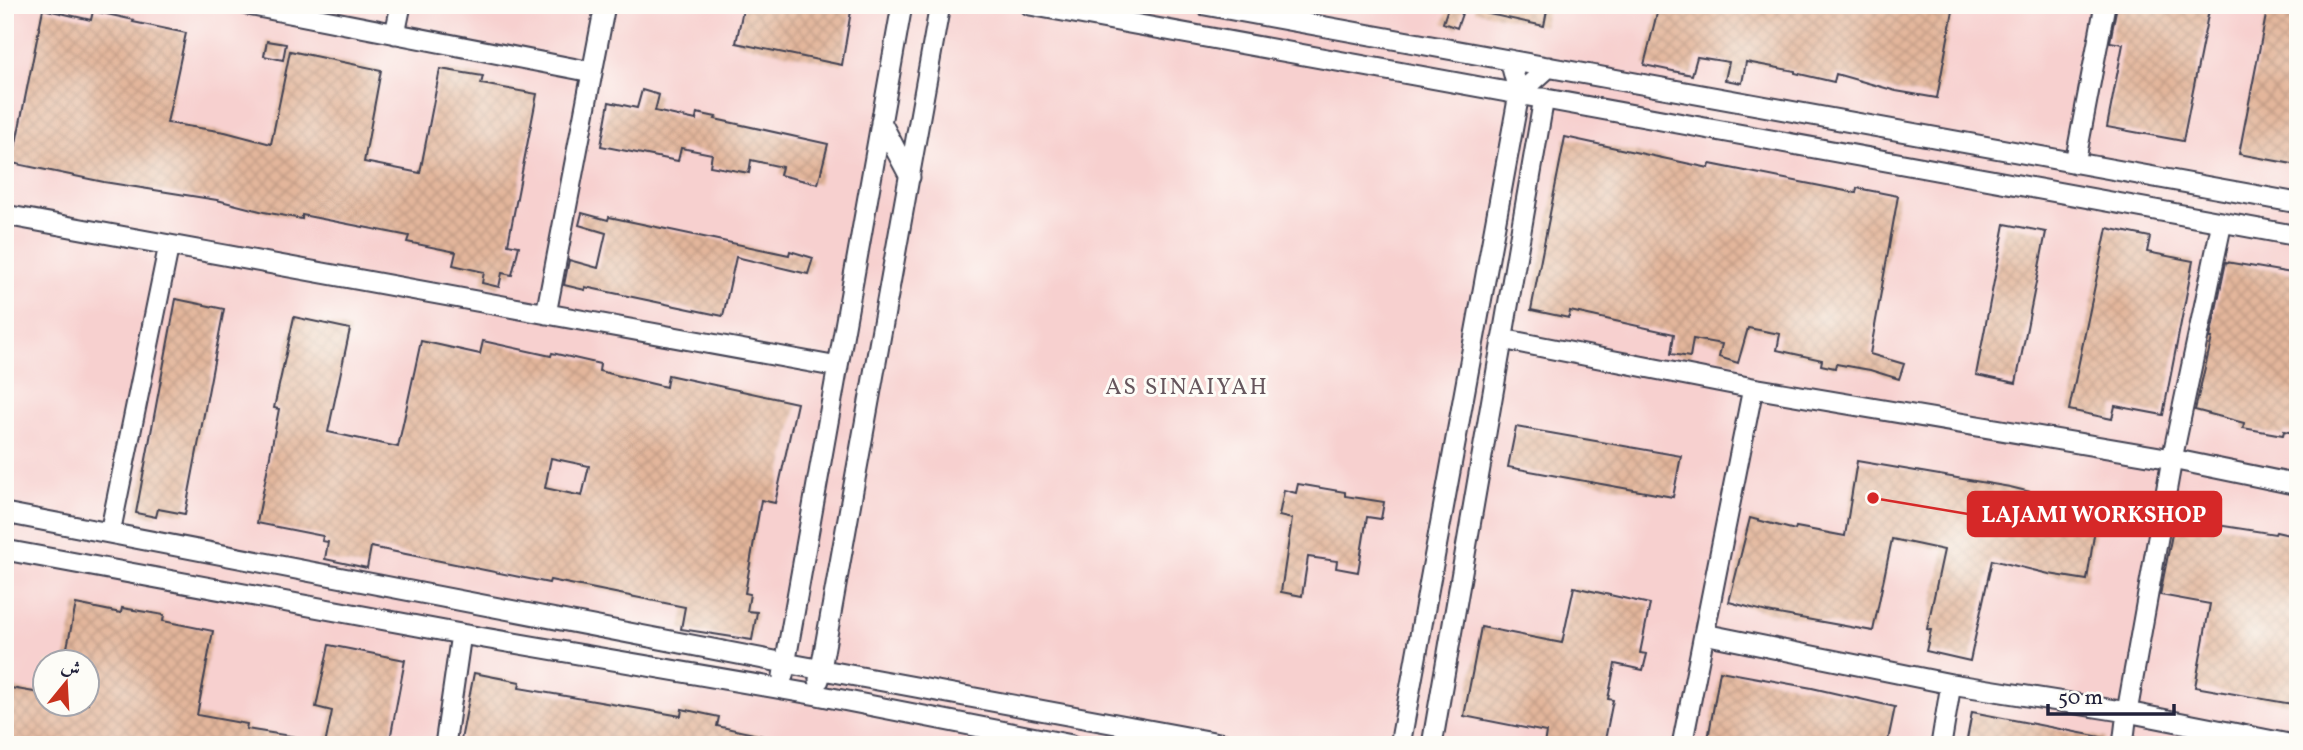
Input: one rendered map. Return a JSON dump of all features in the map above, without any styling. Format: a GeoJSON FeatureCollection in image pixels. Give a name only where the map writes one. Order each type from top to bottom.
{"type":"FeatureCollection","features":[{"type":"Feature","properties":{"kind":"street"},"geometry":{"type":"LineString","coordinates":[[248,5],[592,72]]}},
{"type":"Feature","properties":{"kind":"street"},"geometry":{"type":"LineString","coordinates":[[395,34],[401,5]]}},
{"type":"Feature","properties":{"kind":"street"},"geometry":{"type":"LineString","coordinates":[[546,314],[605,5]]}},
{"type":"Feature","properties":{"kind":"street"},"geometry":{"type":"LineString","coordinates":[[780,689],[902,5]]}},
{"type":"Feature","properties":{"kind":"street"},"geometry":{"type":"LineString","coordinates":[[817,695],[940,5]]}},
{"type":"Feature","properties":{"kind":"street"},"geometry":{"type":"LineString","coordinates":[[1030,5],[2298,236]]}},
{"type":"Feature","properties":{"kind":"street"},"geometry":{"type":"LineString","coordinates":[[1205,5],[2298,203]]}},
{"type":"Feature","properties":{"kind":"street"},"geometry":{"type":"LineString","coordinates":[[2075,163],[2105,5]]}},
{"type":"Feature","properties":{"kind":"street"},"geometry":{"type":"LineString","coordinates":[[1400,745],[1519,94],[1510,60]]}},
{"type":"Feature","properties":{"kind":"street"},"geometry":{"type":"LineString","coordinates":[[1519,94],[1549,67]]}},
{"type":"Feature","properties":{"kind":"street"},"geometry":{"type":"LineString","coordinates":[[1432,745],[1544,98]]}},
{"type":"Feature","properties":{"kind":"street"},"geometry":{"type":"LineString","coordinates":[[881,122],[909,177]]}},
{"type":"Feature","properties":{"kind":"street"},"geometry":{"type":"LineString","coordinates":[[5,215],[838,367]]}},
{"type":"Feature","properties":{"kind":"street"},"geometry":{"type":"LineString","coordinates":[[2123,745],[2172,459],[2222,222]]}},
{"type":"Feature","properties":{"kind":"street"},"geometry":{"type":"LineString","coordinates":[[110,533],[169,245]]}},
{"type":"Feature","properties":{"kind":"street"},"geometry":{"type":"LineString","coordinates":[[1502,340],[1754,387],[2172,459],[2298,485]]}},
{"type":"Feature","properties":{"kind":"street"},"geometry":{"type":"LineString","coordinates":[[1682,745],[1754,387]]}},
{"type":"Feature","properties":{"kind":"street"},"geometry":{"type":"LineString","coordinates":[[5,513],[785,663],[1230,745]]}},
{"type":"Feature","properties":{"kind":"street"},"geometry":{"type":"LineString","coordinates":[[5,550],[461,634],[817,695],[1072,745]]}},
{"type":"Feature","properties":{"kind":"street"},"geometry":{"type":"LineString","coordinates":[[444,745],[461,634]]}},
{"type":"Feature","properties":{"kind":"street"},"geometry":{"type":"LineString","coordinates":[[1704,634],[1951,684],[2127,712],[2294,745]]}},
{"type":"Feature","properties":{"kind":"street"},"geometry":{"type":"LineString","coordinates":[[1941,745],[1951,684]]}},
{"type":"Feature","properties":{"kind":"shaded area"},"geometry":{"type":"Polygon","coordinates":[[[5,5],[2298,5],[2298,745],[5,745],[5,5]]]}},
{"type":"Feature","properties":{"kind":"building"},"geometry":{"type":"Polygon","coordinates":[[[744,5],[852,5],[842,65],[736,43],[744,5]]]}},
{"type":"Feature","properties":{"kind":"building"},"geometry":{"type":"Polygon","coordinates":[[[1449,5],[1465,5],[1457,28],[1443,23],[1449,5]]]}},
{"type":"Feature","properties":{"kind":"building"},"geometry":{"type":"Polygon","coordinates":[[[1475,5],[1548,5],[1544,26],[1475,11],[1475,5]]]}},
{"type":"Feature","properties":{"kind":"building"},"geometry":{"type":"Polygon","coordinates":[[[1659,5],[1954,5],[1937,98],[1896,91],[1836,74],[1834,82],[1746,62],[1742,83],[1725,80],[1729,62],[1697,57],[1692,75],[1644,65],[1659,5]]]}},
{"type":"Feature","properties":{"kind":"building"},"geometry":{"type":"Polygon","coordinates":[[[2117,5],[2210,5],[2183,141],[2107,127],[2123,44],[2110,42],[2117,5]]]}},
{"type":"Feature","properties":{"kind":"building"},"geometry":{"type":"Polygon","coordinates":[[[2268,5],[2298,5],[2298,165],[2239,154],[2268,5]]]}},
{"type":"Feature","properties":{"kind":"building"},"geometry":{"type":"Polygon","coordinates":[[[43,9],[91,20],[93,11],[186,33],[167,123],[225,132],[271,144],[290,51],[381,70],[364,162],[420,173],[440,69],[483,76],[481,84],[537,94],[508,244],[519,246],[512,275],[502,273],[499,287],[482,283],[484,272],[453,265],[456,252],[407,242],[409,236],[302,215],[302,219],[217,200],[104,182],[12,163],[43,9]]]}},
{"type":"Feature","properties":{"kind":"building"},"geometry":{"type":"Polygon","coordinates":[[[267,41],[286,44],[283,60],[264,56],[267,41]]]}},
{"type":"Feature","properties":{"kind":"building"},"geometry":{"type":"Polygon","coordinates":[[[642,90],[659,95],[655,111],[696,120],[697,113],[828,144],[818,184],[780,175],[782,167],[751,160],[749,173],[710,166],[712,154],[681,148],[678,161],[601,146],[609,102],[637,108],[642,90]]]}},
{"type":"Feature","properties":{"kind":"building"},"geometry":{"type":"Polygon","coordinates":[[[1565,137],[1709,168],[1710,164],[1856,193],[1857,188],[1898,196],[1870,354],[1904,364],[1899,379],[1870,370],[1836,364],[1835,368],[1821,365],[1822,360],[1777,350],[1780,334],[1748,328],[1738,363],[1719,357],[1722,344],[1693,339],[1690,357],[1671,354],[1674,334],[1570,311],[1569,318],[1531,310],[1565,137]]]}},
{"type":"Feature","properties":{"kind":"building"},"geometry":{"type":"Polygon","coordinates":[[[582,213],[789,255],[790,251],[813,258],[808,274],[736,257],[723,316],[585,287],[585,290],[564,285],[569,260],[598,268],[606,233],[579,225],[582,213]]]}},
{"type":"Feature","properties":{"kind":"building"},"geometry":{"type":"Polygon","coordinates":[[[2005,224],[2046,232],[2016,383],[1976,375],[2005,224]]]}},
{"type":"Feature","properties":{"kind":"building"},"geometry":{"type":"Polygon","coordinates":[[[2107,228],[2150,237],[2147,252],[2193,261],[2163,415],[2115,406],[2112,419],[2069,410],[2107,228]]]}},
{"type":"Feature","properties":{"kind":"building"},"geometry":{"type":"Polygon","coordinates":[[[2226,262],[2298,274],[2298,434],[2284,431],[2283,435],[2243,428],[2244,423],[2195,410],[2226,262]]]}},
{"type":"Feature","properties":{"kind":"building"},"geometry":{"type":"Polygon","coordinates":[[[176,299],[224,309],[185,514],[158,509],[156,517],[136,513],[176,299]]]}},
{"type":"Feature","properties":{"kind":"building"},"geometry":{"type":"Polygon","coordinates":[[[294,317],[350,329],[328,432],[398,447],[421,341],[480,354],[483,341],[600,364],[599,371],[666,387],[668,375],[797,403],[775,503],[761,500],[745,593],[750,594],[747,611],[757,612],[752,640],[681,629],[685,607],[550,580],[549,583],[371,547],[367,568],[325,559],[328,542],[322,541],[323,536],[257,523],[279,409],[274,408],[294,317]],[[551,458],[545,488],[582,496],[589,466],[551,458]]]}},
{"type":"Feature","properties":{"kind":"building"},"geometry":{"type":"Polygon","coordinates":[[[1516,427],[1681,456],[1673,497],[1508,467],[1516,427]]]}},
{"type":"Feature","properties":{"kind":"building"},"geometry":{"type":"Polygon","coordinates":[[[1857,461],[2010,487],[2055,498],[2099,503],[2087,580],[1992,560],[1970,661],[1926,651],[1931,630],[1927,629],[1944,550],[1892,539],[1873,631],[1767,612],[1729,602],[1750,518],[1795,530],[1796,527],[1845,536],[1857,461]]]}},
{"type":"Feature","properties":{"kind":"building"},"geometry":{"type":"Polygon","coordinates":[[[1298,484],[1345,492],[1345,496],[1384,502],[1381,519],[1367,517],[1358,572],[1336,568],[1337,561],[1308,557],[1302,596],[1281,592],[1292,519],[1279,516],[1284,490],[1296,493],[1298,484]]]}},
{"type":"Feature","properties":{"kind":"building"},"geometry":{"type":"Polygon","coordinates":[[[2176,514],[2218,522],[2217,525],[2298,537],[2298,705],[2195,687],[2210,604],[2160,595],[2176,514]]]}},
{"type":"Feature","properties":{"kind":"building"},"geometry":{"type":"Polygon","coordinates":[[[1574,587],[1650,604],[1640,653],[1647,654],[1643,670],[1615,664],[1608,699],[1613,700],[1604,745],[1544,745],[1546,732],[1464,716],[1481,627],[1562,643],[1574,587]]]}},
{"type":"Feature","properties":{"kind":"building"},"geometry":{"type":"Polygon","coordinates":[[[76,604],[121,613],[122,608],[164,615],[163,621],[213,631],[197,715],[247,724],[246,729],[297,737],[296,745],[5,745],[5,687],[32,692],[32,718],[102,718],[102,648],[67,648],[76,604]]]}},
{"type":"Feature","properties":{"kind":"building"},"geometry":{"type":"Polygon","coordinates":[[[329,645],[405,660],[389,745],[325,745],[332,711],[316,707],[329,645]]]}},
{"type":"Feature","properties":{"kind":"building"},"geometry":{"type":"Polygon","coordinates":[[[1720,671],[1895,707],[1887,745],[1707,745],[1720,671]]]}},
{"type":"Feature","properties":{"kind":"building"},"geometry":{"type":"Polygon","coordinates":[[[474,673],[520,682],[519,688],[681,716],[682,709],[719,717],[717,726],[777,739],[776,745],[460,745],[474,673]]]}},
{"type":"Feature","properties":{"kind":"building"},"geometry":{"type":"Polygon","coordinates":[[[1972,712],[2106,738],[2105,745],[1966,745],[1972,712]]]}},
{"type":"Feature","properties":{"kind":"place","name":"LAJAMI WORKSHOP"},"geometry":{"type":"Point","coordinates":[1873,498]}},
{"type":"Feature","properties":{"kind":"district","name":"AS SINAIYAH"},"geometry":{"type":"Point","coordinates":[1187,388]}}]}
